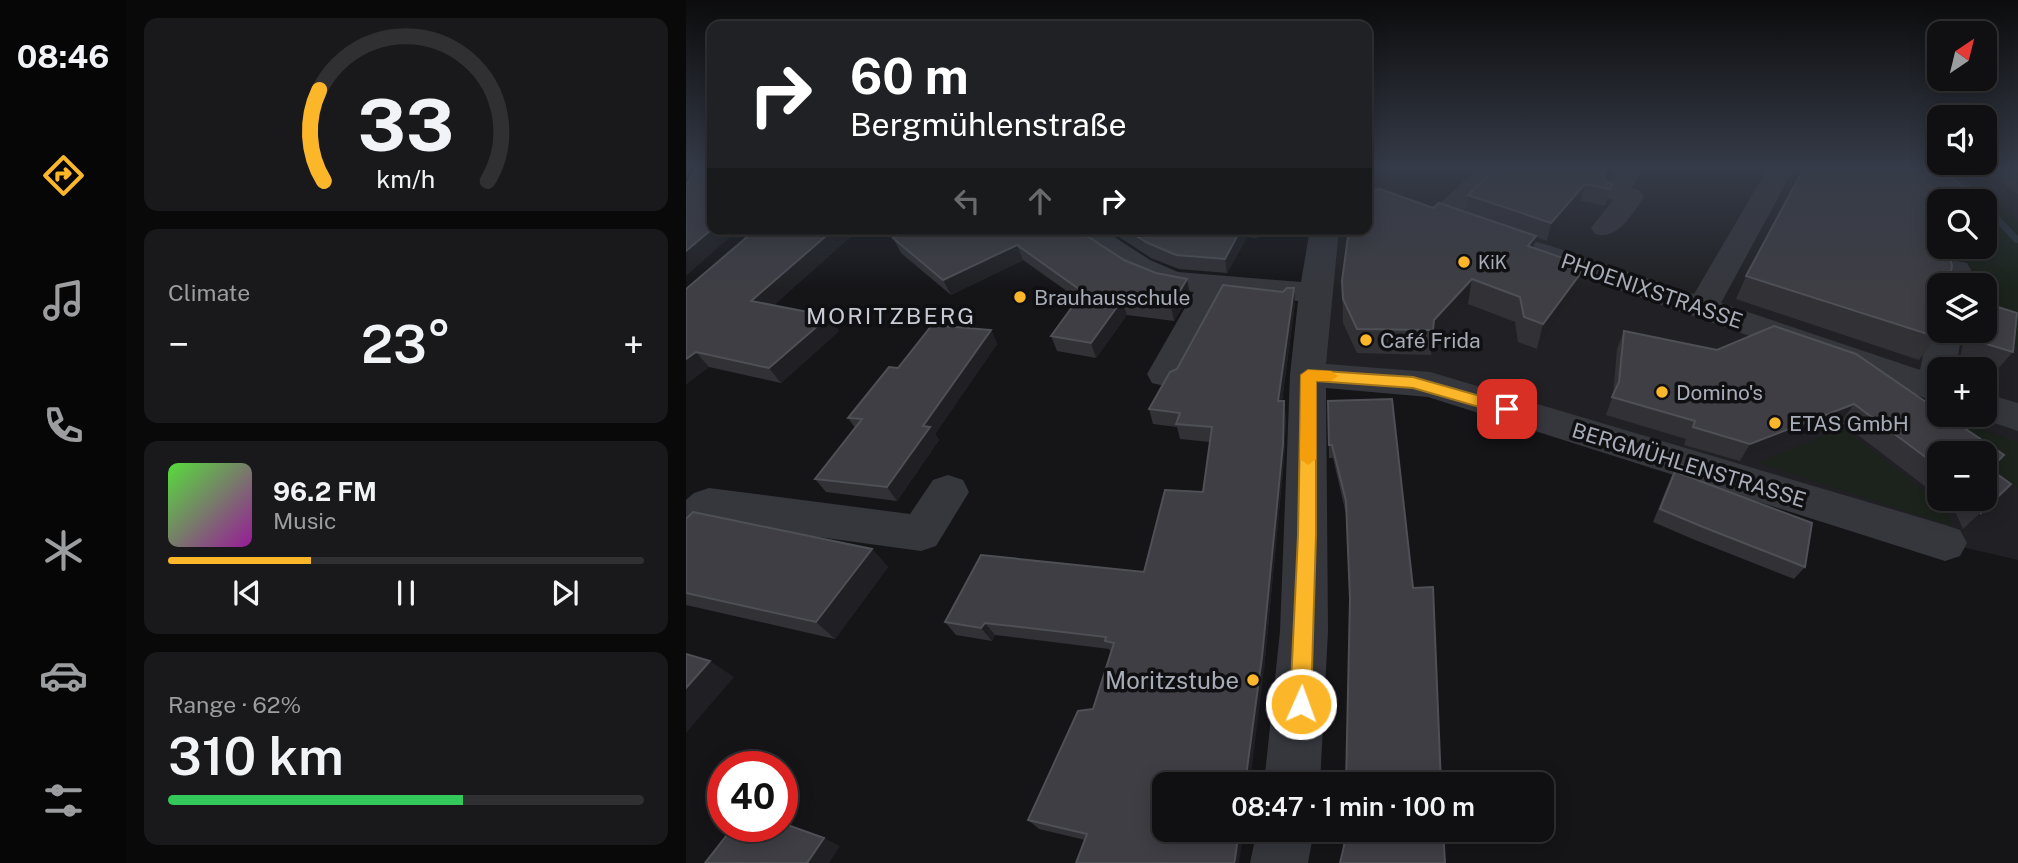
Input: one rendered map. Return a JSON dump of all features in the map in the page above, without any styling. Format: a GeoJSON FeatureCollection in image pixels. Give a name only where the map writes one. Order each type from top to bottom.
{"type":"FeatureCollection","features":[{"type":"Feature","properties":{"kind":"street"},"geometry":{"type":"LineString","coordinates":[[1419,208],[1455,221],[1464,208]]}},
{"type":"Feature","properties":{"kind":"street"},"geometry":{"type":"LineString","coordinates":[[1605,228],[1621,208]]}},
{"type":"Feature","properties":{"kind":"street"},"geometry":{"type":"LineString","coordinates":[[1702,309],[1758,208]]}},
{"type":"Feature","properties":{"kind":"street"},"geometry":{"type":"LineString","coordinates":[[1091,235],[1139,267],[1172,281],[1315,293]]}},
{"type":"Feature","properties":{"kind":"street"},"geometry":{"type":"LineString","coordinates":[[1294,772],[1300,730],[1307,546],[1308,375],[1315,293],[1324,235]]}},
{"type":"Feature","properties":{"kind":"street","name":"PHOENIXSTRASSE"},"geometry":{"type":"LineString","coordinates":[[1506,240],[1927,386]]}},
{"type":"Feature","properties":{"kind":"street"},"geometry":{"type":"LineString","coordinates":[[1165,374],[1214,285]]}},
{"type":"Feature","properties":{"kind":"street","name":"BERGMÜHLENSTRASSE"},"geometry":{"type":"LineString","coordinates":[[1308,375],[1396,380],[1430,385],[1945,543]]}},
{"type":"Feature","properties":{"kind":"street"},"geometry":{"type":"LineString","coordinates":[[698,515],[921,533],[948,492]]}},
{"type":"Feature","properties":{"kind":"street"},"geometry":{"type":"LineString","coordinates":[[1279,863],[1283,842]]}},
{"type":"Feature","properties":{"kind":"shaded area"},"geometry":{"type":"Polygon","coordinates":[[[1372,208],[1927,208],[1927,259],[1997,259],[1997,208],[2018,208],[2018,560],[1945,543],[1430,385],[1308,375],[1324,235],[1372,235],[1372,208]]]}},
{"type":"Feature","properties":{"kind":"shaded area"},"geometry":{"type":"Polygon","coordinates":[[[1997,208],[2006,208],[2018,220],[2018,347],[1998,340],[2000,301],[1997,300],[1997,273],[1963,273],[1965,259],[1997,259],[1997,208]]]}},
{"type":"Feature","properties":{"kind":"shaded area"},"geometry":{"type":"Polygon","coordinates":[[[1955,427],[1975,427],[2018,442],[2018,488],[1997,473],[1997,441],[1971,441],[1955,427]]]}},
{"type":"Feature","properties":{"kind":"shaded area"},"geometry":{"type":"Polygon","coordinates":[[[1843,428],[1927,494],[1927,511],[1948,511],[1952,526],[1758,463],[1843,428]]]}},
{"type":"Feature","properties":{"kind":"building"},"geometry":{"type":"Polygon","coordinates":[[[686,208],[707,208],[707,233],[686,251],[686,208]]]}},
{"type":"Feature","properties":{"kind":"building"},"geometry":{"type":"Polygon","coordinates":[[[1372,208],[1455,208],[1536,236],[1528,246],[1586,266],[1543,324],[1524,317],[1520,297],[1472,279],[1434,320],[1433,330],[1357,329],[1343,299],[1342,281],[1348,235],[1372,235],[1372,208]]]}},
{"type":"Feature","properties":{"kind":"building"},"geometry":{"type":"Polygon","coordinates":[[[1507,208],[1564,208],[1551,223],[1507,208]]]}},
{"type":"Feature","properties":{"kind":"building"},"geometry":{"type":"Polygon","coordinates":[[[1782,208],[1927,208],[1927,259],[1952,259],[1952,266],[1951,273],[1927,273],[1927,334],[1746,276],[1782,208]]]}},
{"type":"Feature","properties":{"kind":"building"},"geometry":{"type":"Polygon","coordinates":[[[827,235],[751,301],[829,316],[769,368],[696,352],[686,359],[686,289],[747,237],[827,235]]]}},
{"type":"Feature","properties":{"kind":"building"},"geometry":{"type":"Polygon","coordinates":[[[900,235],[1085,235],[1124,260],[1156,273],[1187,279],[1171,306],[1122,300],[1091,343],[1051,336],[1083,292],[1017,245],[943,280],[893,238],[900,235]]]}},
{"type":"Feature","properties":{"kind":"building"},"geometry":{"type":"Polygon","coordinates":[[[1135,235],[1238,235],[1225,259],[1176,255],[1135,235]]]}},
{"type":"Feature","properties":{"kind":"building"},"geometry":{"type":"Polygon","coordinates":[[[1223,285],[1283,292],[1287,288],[1294,288],[1278,401],[1284,401],[1283,444],[1262,657],[1247,772],[1152,772],[1152,842],[1237,842],[1234,863],[1076,863],[1087,834],[1028,820],[1078,711],[1093,709],[1114,643],[1105,641],[1106,637],[985,623],[981,628],[945,622],[981,555],[1144,572],[1165,490],[1203,492],[1212,427],[1176,424],[1180,413],[1149,409],[1170,372],[1177,369],[1223,285]]]}},
{"type":"Feature","properties":{"kind":"building"},"geometry":{"type":"Polygon","coordinates":[[[1997,307],[2017,313],[2013,352],[1983,343],[1997,343],[1997,307]]]}},
{"type":"Feature","properties":{"kind":"building"},"geometry":{"type":"Polygon","coordinates":[[[932,325],[991,330],[923,426],[930,427],[887,487],[815,479],[862,419],[848,418],[889,367],[898,368],[932,325]]]}},
{"type":"Feature","properties":{"kind":"building"},"geometry":{"type":"Polygon","coordinates":[[[1774,326],[1856,354],[1927,403],[1927,427],[1963,427],[1983,441],[1927,441],[1927,458],[1854,404],[1750,444],[1693,427],[1695,421],[1612,397],[1619,382],[1624,331],[1717,350],[1774,326]]]}},
{"type":"Feature","properties":{"kind":"building"},"geometry":{"type":"Polygon","coordinates":[[[1392,399],[1413,588],[1433,587],[1441,772],[1346,772],[1350,599],[1346,501],[1332,445],[1329,445],[1328,401],[1392,399]]]}},
{"type":"Feature","properties":{"kind":"building"},"geometry":{"type":"Polygon","coordinates":[[[1997,450],[2004,455],[1997,462],[1997,450]]]}},
{"type":"Feature","properties":{"kind":"building"},"geometry":{"type":"Polygon","coordinates":[[[1678,464],[1694,469],[1681,474],[1812,523],[1805,567],[1660,509],[1678,464]]]}},
{"type":"Feature","properties":{"kind":"building"},"geometry":{"type":"Polygon","coordinates":[[[1997,474],[2011,484],[1997,498],[1997,474]]]}},
{"type":"Feature","properties":{"kind":"building"},"geometry":{"type":"Polygon","coordinates":[[[693,512],[872,549],[816,622],[686,593],[686,519],[693,512]]]}},
{"type":"Feature","properties":{"kind":"building"},"geometry":{"type":"Polygon","coordinates":[[[686,654],[710,661],[686,688],[686,654]]]}},
{"type":"Feature","properties":{"kind":"building"},"geometry":{"type":"Polygon","coordinates":[[[798,829],[824,838],[807,863],[705,863],[721,842],[798,842],[798,829]]]}},
{"type":"Feature","properties":{"kind":"building"},"geometry":{"type":"Polygon","coordinates":[[[1344,842],[1444,842],[1445,863],[1340,863],[1344,842]]]}},
{"type":"Feature","properties":{"kind":"waterway"},"geometry":{"type":"LineString","coordinates":[[1997,218],[2018,241]]}},
{"type":"Feature","properties":{"kind":"slow traffic"},"geometry":{"type":"LineString","coordinates":[[1308,459],[1308,375],[1331,376]]}},
{"type":"Feature","properties":{"kind":"place","name":"KiK"},"geometry":{"type":"Point","coordinates":[1464,262]}},
{"type":"Feature","properties":{"kind":"place","name":"Brauhausschule"},"geometry":{"type":"Point","coordinates":[1020,297]}},
{"type":"Feature","properties":{"kind":"place","name":"Café Frida"},"geometry":{"type":"Point","coordinates":[1366,340]}},
{"type":"Feature","properties":{"kind":"place","name":"Domino's"},"geometry":{"type":"Point","coordinates":[1662,392]}},
{"type":"Feature","properties":{"kind":"place","name":"ETAS GmbH"},"geometry":{"type":"Point","coordinates":[1775,423]}},
{"type":"Feature","properties":{"kind":"place","name":"Moritzstube"},"geometry":{"type":"Point","coordinates":[1253,680]}},
{"type":"Feature","properties":{"kind":"district","name":"MORITZBERG"},"geometry":{"type":"Point","coordinates":[891,315]}},
{"type":"Feature","properties":{"kind":"route"},"geometry":{"type":"LineString","coordinates":[[1301,704],[1307,535],[1308,375],[1413,382],[1507,409]]}}]}
